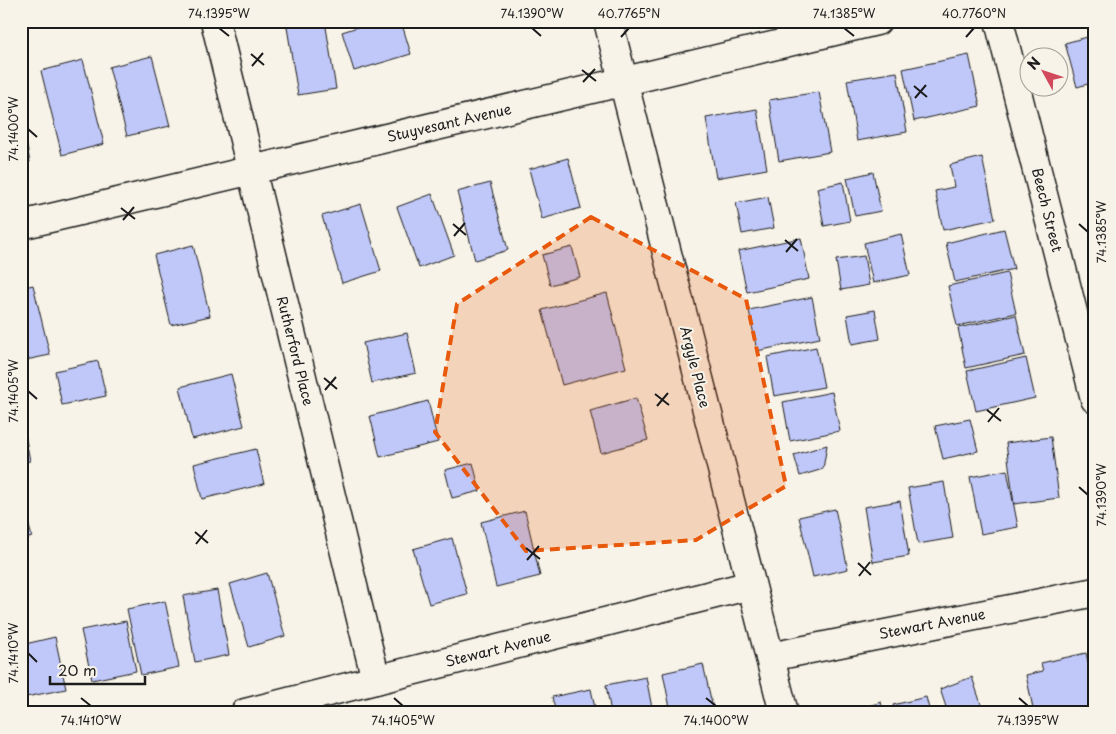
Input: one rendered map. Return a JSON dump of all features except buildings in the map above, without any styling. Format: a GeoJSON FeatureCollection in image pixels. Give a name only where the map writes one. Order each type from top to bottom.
{"type":"FeatureCollection","features":[{"type":"Feature","properties":{"kind":"street","name":"Rutherford Place"},"geometry":{"type":"LineString","coordinates":[[215,21],[376,680]]}},
{"type":"Feature","properties":{"kind":"street","name":"Argyle Place"},"geometry":{"type":"LineString","coordinates":[[608,21],[784,713]]}},
{"type":"Feature","properties":{"kind":"street","name":"Stuyvesant Avenue"},"geometry":{"type":"LineString","coordinates":[[21,225],[878,21]]}},
{"type":"Feature","properties":{"kind":"street","name":"Beech Street"},"geometry":{"type":"LineString","coordinates":[[998,21],[1095,399]]}},
{"type":"Feature","properties":{"kind":"street","name":"Stewart Avenue"},"geometry":{"type":"LineString","coordinates":[[245,713],[751,585]]}},
{"type":"Feature","properties":{"kind":"street","name":"Stewart Avenue"},"geometry":{"type":"LineString","coordinates":[[770,657],[1095,592]]}},
{"type":"Feature","properties":{"kind":"highlighted area"},"geometry":{"type":"Polygon","coordinates":[[[591,217],[746,299],[786,486],[696,540],[526,551],[435,432],[457,304],[591,217]]]}}]}
